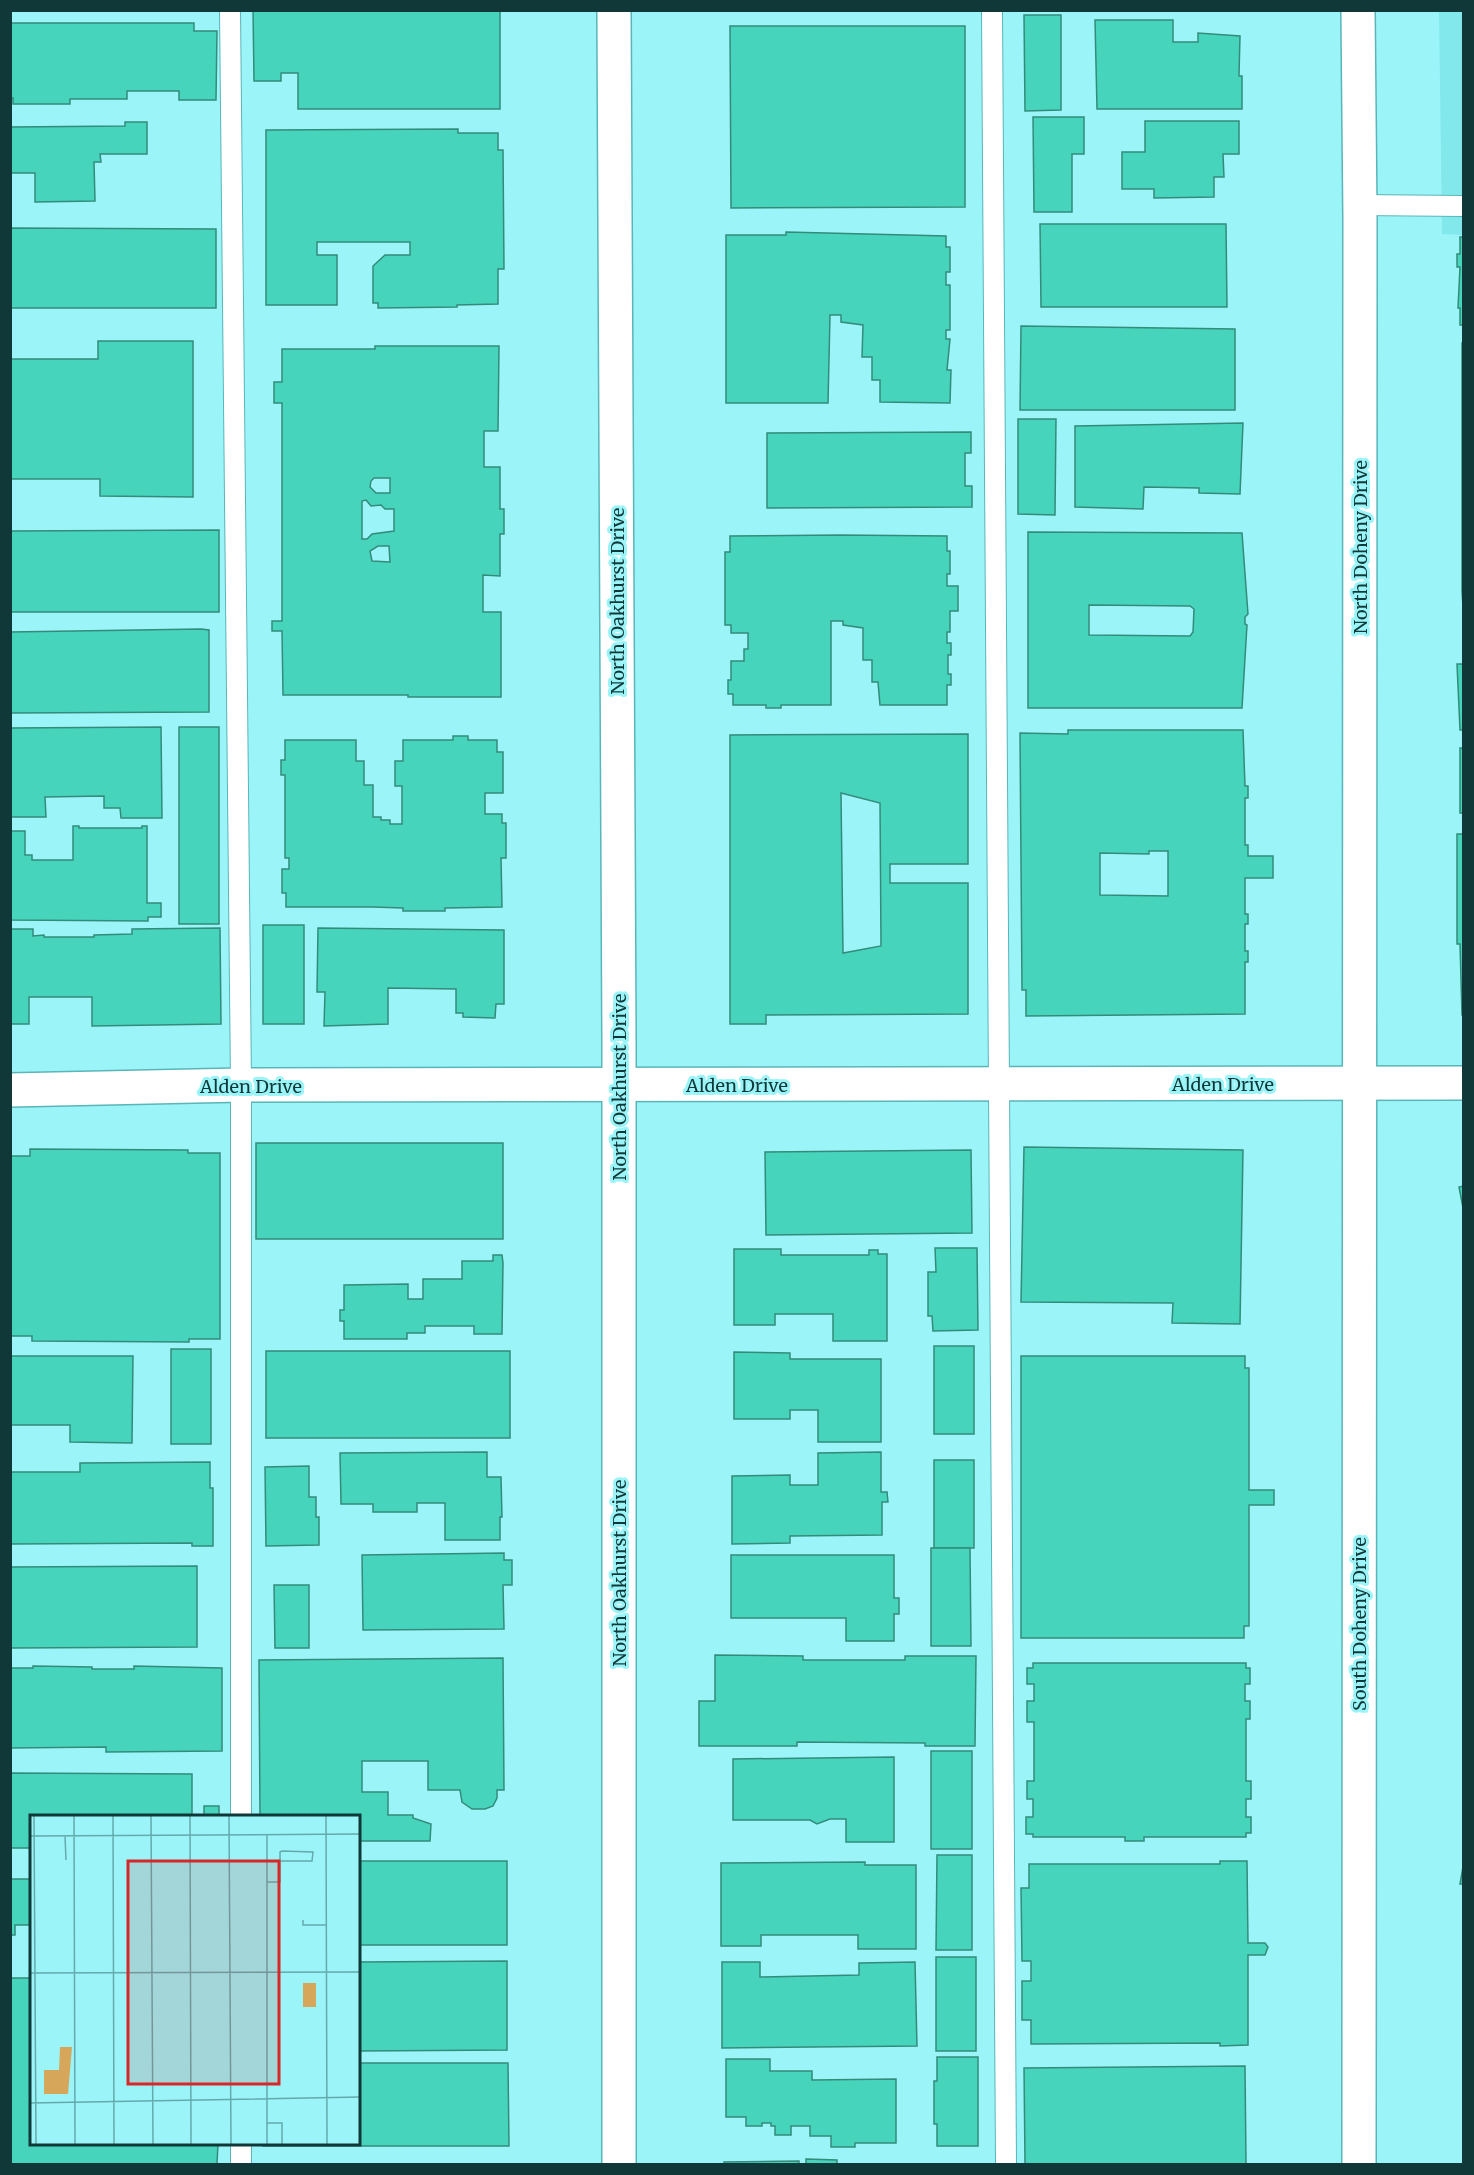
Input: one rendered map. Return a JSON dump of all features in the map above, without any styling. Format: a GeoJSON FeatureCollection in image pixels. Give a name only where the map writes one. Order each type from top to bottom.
{"type":"FeatureCollection","features":[{"type":"Feature","properties":{"kind":"street","name":"North Oakhurst Drive"},"geometry":{"type":"LineString","coordinates":[[614,10],[619,1085],[619,2164]]}},
{"type":"Feature","properties":{"kind":"street","name":"North Doheny Drive"},"geometry":{"type":"LineString","coordinates":[[1358,10],[1359,1084]]}},
{"type":"Feature","properties":{"kind":"street","name":"Alden Drive"},"geometry":{"type":"LineString","coordinates":[[10,1090],[241,1085],[1464,1083]]}},
{"type":"Feature","properties":{"kind":"street","name":"South Doheny Drive"},"geometry":{"type":"LineString","coordinates":[[1359,1084],[1359,2164]]}},
{"type":"Feature","properties":{"kind":"lane"},"geometry":{"type":"LineString","coordinates":[[230,10],[241,1085],[241,1815]]}},
{"type":"Feature","properties":{"kind":"lane"},"geometry":{"type":"LineString","coordinates":[[992,10],[1006,2164]]}},
{"type":"Feature","properties":{"kind":"lane"},"geometry":{"type":"LineString","coordinates":[[1359,205],[1464,206]]}},
{"type":"Feature","properties":{"kind":"lane"},"geometry":{"type":"LineString","coordinates":[[241,2145],[241,2164]]}},
{"type":"Feature","properties":{"kind":"shaded area"},"geometry":{"type":"Polygon","coordinates":[[[1439,11],[1463,11],[1463,235],[1442,234],[1439,11]]]}},
{"type":"Feature","properties":{"kind":"building"},"geometry":{"type":"Polygon","coordinates":[[[253,10],[500,10],[500,109],[298,109],[298,73],[281,73],[281,81],[254,81],[253,10]]]}},
{"type":"Feature","properties":{"kind":"building"},"geometry":{"type":"Polygon","coordinates":[[[1024,15],[1061,15],[1061,110],[1025,111],[1024,15]]]}},
{"type":"Feature","properties":{"kind":"building"},"geometry":{"type":"Polygon","coordinates":[[[1095,20],[1173,20],[1173,42],[1198,42],[1198,33],[1240,36],[1239,76],[1242,76],[1242,109],[1097,109],[1095,20]]]}},
{"type":"Feature","properties":{"kind":"building"},"geometry":{"type":"Polygon","coordinates":[[[10,23],[194,23],[194,31],[217,31],[216,100],[179,100],[179,91],[127,91],[127,99],[70,99],[70,104],[13,104],[13,98],[10,98],[10,23]]]}},
{"type":"Feature","properties":{"kind":"building"},"geometry":{"type":"Polygon","coordinates":[[[730,26],[965,26],[965,207],[731,208],[730,26]]]}},
{"type":"Feature","properties":{"kind":"building"},"geometry":{"type":"Polygon","coordinates":[[[1033,117],[1084,117],[1084,154],[1072,154],[1072,212],[1034,212],[1033,117]]]}},
{"type":"Feature","properties":{"kind":"building"},"geometry":{"type":"Polygon","coordinates":[[[1145,121],[1239,121],[1239,154],[1223,154],[1224,177],[1214,177],[1214,197],[1154,198],[1154,189],[1122,189],[1122,152],[1145,152],[1145,121]]]}},
{"type":"Feature","properties":{"kind":"building"},"geometry":{"type":"Polygon","coordinates":[[[125,122],[147,122],[147,154],[100,154],[101,162],[94,162],[95,201],[35,202],[35,173],[10,173],[10,127],[125,126],[125,122]]]}},
{"type":"Feature","properties":{"kind":"building"},"geometry":{"type":"Polygon","coordinates":[[[458,129],[458,133],[498,133],[498,150],[503,150],[504,269],[498,269],[498,304],[378,308],[378,303],[373,303],[373,266],[385,255],[410,255],[410,242],[317,242],[317,255],[337,255],[337,305],[266,305],[266,130],[458,129]]]}},
{"type":"Feature","properties":{"kind":"building"},"geometry":{"type":"Polygon","coordinates":[[[1040,224],[1226,224],[1227,307],[1041,307],[1040,224]]]}},
{"type":"Feature","properties":{"kind":"building"},"geometry":{"type":"Polygon","coordinates":[[[10,228],[216,229],[216,308],[10,308],[10,228]]]}},
{"type":"Feature","properties":{"kind":"building"},"geometry":{"type":"Polygon","coordinates":[[[786,232],[946,236],[946,247],[950,247],[950,272],[946,272],[946,285],[950,285],[950,330],[946,330],[946,339],[950,339],[947,370],[951,370],[950,403],[880,402],[880,380],[872,380],[872,357],[862,357],[863,325],[841,322],[841,315],[830,315],[828,403],[726,403],[726,235],[786,235],[786,232]]]}},
{"type":"Feature","properties":{"kind":"building"},"geometry":{"type":"Polygon","coordinates":[[[1460,237],[1464,237],[1464,325],[1460,325],[1460,308],[1458,308],[1460,267],[1457,267],[1457,254],[1460,254],[1460,237]]]}},
{"type":"Feature","properties":{"kind":"building"},"geometry":{"type":"Polygon","coordinates":[[[1021,326],[1235,329],[1235,410],[1020,410],[1021,326]]]}},
{"type":"Feature","properties":{"kind":"building"},"geometry":{"type":"Polygon","coordinates":[[[98,341],[193,341],[193,497],[100,496],[100,479],[10,479],[10,359],[98,359],[98,341]]]}},
{"type":"Feature","properties":{"kind":"building"},"geometry":{"type":"Polygon","coordinates":[[[1462,343],[1464,343],[1464,623],[1462,591],[1462,343]]]}},
{"type":"Feature","properties":{"kind":"building"},"geometry":{"type":"Polygon","coordinates":[[[375,346],[499,346],[498,431],[484,431],[484,467],[500,467],[500,509],[504,509],[504,534],[500,534],[500,576],[483,575],[483,612],[501,612],[501,697],[283,695],[282,631],[272,631],[272,621],[282,621],[282,403],[274,403],[274,382],[282,382],[282,349],[375,349],[375,346]],[[374,478],[370,487],[376,493],[390,493],[390,478],[374,478]],[[366,500],[362,501],[362,539],[367,539],[372,534],[394,531],[394,509],[385,509],[381,505],[371,506],[366,500]],[[378,546],[370,551],[372,561],[390,562],[389,546],[378,546]]]}},
{"type":"Feature","properties":{"kind":"building"},"geometry":{"type":"Polygon","coordinates":[[[1018,419],[1056,419],[1055,515],[1018,514],[1018,419]]]}},
{"type":"Feature","properties":{"kind":"building"},"geometry":{"type":"Polygon","coordinates":[[[1243,423],[1240,494],[1199,493],[1199,488],[1144,487],[1143,509],[1075,507],[1075,426],[1243,423]]]}},
{"type":"Feature","properties":{"kind":"building"},"geometry":{"type":"Polygon","coordinates":[[[971,432],[971,453],[965,453],[965,486],[972,486],[972,507],[767,508],[767,433],[971,432]]]}},
{"type":"Feature","properties":{"kind":"building"},"geometry":{"type":"Polygon","coordinates":[[[219,530],[219,612],[10,612],[10,531],[219,530]]]}},
{"type":"Feature","properties":{"kind":"building"},"geometry":{"type":"Polygon","coordinates":[[[1028,532],[1242,533],[1248,614],[1245,617],[1247,625],[1242,708],[1028,708],[1028,532]],[[1089,605],[1089,635],[1190,636],[1193,632],[1194,609],[1190,606],[1089,605]]]}},
{"type":"Feature","properties":{"kind":"building"},"geometry":{"type":"Polygon","coordinates":[[[730,536],[947,536],[947,551],[950,551],[950,574],[947,574],[947,586],[958,586],[958,611],[950,611],[950,632],[947,632],[947,643],[951,643],[951,655],[948,655],[948,674],[951,674],[951,685],[947,685],[947,705],[880,705],[878,682],[872,682],[872,660],[863,660],[863,628],[843,625],[843,621],[831,621],[831,705],[781,705],[781,708],[766,708],[766,705],[733,705],[733,694],[728,694],[731,661],[744,661],[744,649],[748,649],[748,633],[731,633],[731,625],[725,625],[725,552],[730,552],[730,536]]]}},
{"type":"Feature","properties":{"kind":"building"},"geometry":{"type":"Polygon","coordinates":[[[209,630],[209,712],[10,713],[10,632],[209,630]]]}},
{"type":"Feature","properties":{"kind":"building"},"geometry":{"type":"Polygon","coordinates":[[[1457,664],[1464,664],[1464,730],[1460,730],[1457,664]]]}},
{"type":"Feature","properties":{"kind":"building"},"geometry":{"type":"Polygon","coordinates":[[[161,727],[162,818],[121,818],[120,808],[104,808],[104,796],[45,797],[46,817],[10,817],[10,728],[161,727]]]}},
{"type":"Feature","properties":{"kind":"building"},"geometry":{"type":"Polygon","coordinates":[[[179,727],[219,727],[219,924],[179,924],[179,727]]]}},
{"type":"Feature","properties":{"kind":"building"},"geometry":{"type":"Polygon","coordinates":[[[1068,730],[1243,730],[1245,786],[1248,786],[1248,798],[1245,798],[1245,845],[1248,845],[1248,856],[1273,856],[1273,878],[1245,878],[1245,914],[1248,914],[1248,924],[1245,924],[1245,951],[1248,951],[1248,962],[1245,962],[1245,1014],[1026,1016],[1026,990],[1022,990],[1020,733],[1068,734],[1068,730]],[[1149,851],[1149,854],[1100,853],[1100,895],[1168,896],[1168,851],[1149,851]]]}},
{"type":"Feature","properties":{"kind":"building"},"geometry":{"type":"Polygon","coordinates":[[[968,734],[968,864],[890,864],[890,883],[968,883],[968,1014],[766,1015],[766,1024],[730,1024],[730,735],[968,734]],[[841,793],[843,953],[881,946],[880,803],[841,793]]]}},
{"type":"Feature","properties":{"kind":"building"},"geometry":{"type":"Polygon","coordinates":[[[453,736],[468,736],[468,740],[497,740],[497,752],[503,752],[503,793],[485,793],[485,814],[502,814],[502,823],[506,823],[506,858],[501,858],[502,907],[403,911],[403,908],[286,907],[286,893],[282,893],[282,869],[289,869],[289,858],[285,858],[285,775],[281,775],[281,760],[285,760],[285,740],[356,740],[356,761],[364,761],[364,785],[373,785],[373,817],[390,820],[390,824],[402,824],[402,786],[395,786],[395,761],[403,761],[403,740],[453,740],[453,736]]]}},
{"type":"Feature","properties":{"kind":"building"},"geometry":{"type":"Polygon","coordinates":[[[1460,748],[1464,748],[1464,818],[1463,813],[1460,813],[1460,748]]]}},
{"type":"Feature","properties":{"kind":"building"},"geometry":{"type":"Polygon","coordinates":[[[73,826],[79,826],[79,828],[142,828],[142,826],[147,826],[147,903],[161,903],[161,917],[148,917],[148,921],[10,920],[10,831],[25,831],[25,855],[32,855],[32,860],[73,860],[73,826]]]}},
{"type":"Feature","properties":{"kind":"building"},"geometry":{"type":"Polygon","coordinates":[[[1457,834],[1464,834],[1464,1015],[1462,1015],[1460,944],[1457,944],[1457,834]]]}},
{"type":"Feature","properties":{"kind":"building"},"geometry":{"type":"Polygon","coordinates":[[[263,925],[304,925],[304,1024],[263,1024],[263,925]]]}},
{"type":"Feature","properties":{"kind":"building"},"geometry":{"type":"Polygon","coordinates":[[[220,928],[221,1024],[92,1026],[92,997],[29,997],[29,1024],[10,1024],[10,929],[33,929],[33,936],[94,937],[94,935],[132,934],[132,929],[220,928]]]}},
{"type":"Feature","properties":{"kind":"building"},"geometry":{"type":"Polygon","coordinates":[[[318,928],[504,930],[504,1004],[496,1004],[495,1018],[463,1017],[463,1013],[456,1013],[456,989],[388,988],[388,1024],[324,1026],[325,992],[317,992],[318,928]]]}},
{"type":"Feature","properties":{"kind":"building"},"geometry":{"type":"Polygon","coordinates":[[[256,1143],[503,1143],[503,1239],[256,1239],[256,1143]]]}},
{"type":"Feature","properties":{"kind":"building"},"geometry":{"type":"Polygon","coordinates":[[[1024,1147],[1243,1150],[1240,1324],[1172,1323],[1173,1303],[1021,1302],[1024,1147]]]}},
{"type":"Feature","properties":{"kind":"building"},"geometry":{"type":"Polygon","coordinates":[[[30,1149],[188,1150],[188,1153],[220,1153],[220,1339],[189,1339],[189,1342],[32,1341],[32,1336],[10,1336],[10,1156],[30,1156],[30,1149]]]}},
{"type":"Feature","properties":{"kind":"building"},"geometry":{"type":"Polygon","coordinates":[[[971,1150],[972,1233],[766,1235],[765,1152],[971,1150]]]}},
{"type":"Feature","properties":{"kind":"building"},"geometry":{"type":"Polygon","coordinates":[[[1464,1186],[1464,1213],[1459,1187],[1464,1186]]]}},
{"type":"Feature","properties":{"kind":"building"},"geometry":{"type":"Polygon","coordinates":[[[935,1248],[977,1248],[978,1330],[933,1331],[932,1316],[928,1316],[928,1272],[936,1272],[935,1248]]]}},
{"type":"Feature","properties":{"kind":"building"},"geometry":{"type":"Polygon","coordinates":[[[734,1249],[781,1249],[781,1255],[869,1255],[869,1250],[878,1250],[878,1254],[887,1254],[887,1341],[833,1341],[833,1314],[775,1314],[775,1325],[734,1325],[734,1249]]]}},
{"type":"Feature","properties":{"kind":"building"},"geometry":{"type":"Polygon","coordinates":[[[493,1255],[502,1255],[503,1263],[502,1334],[474,1334],[474,1326],[425,1326],[425,1333],[407,1333],[407,1339],[344,1339],[344,1321],[340,1321],[340,1310],[344,1310],[344,1285],[408,1284],[408,1299],[423,1299],[423,1279],[462,1279],[462,1261],[493,1261],[493,1255]]]}},
{"type":"Feature","properties":{"kind":"building"},"geometry":{"type":"Polygon","coordinates":[[[934,1346],[974,1346],[974,1434],[934,1434],[934,1346]]]}},
{"type":"Feature","properties":{"kind":"building"},"geometry":{"type":"Polygon","coordinates":[[[171,1349],[211,1349],[211,1444],[171,1444],[171,1349]]]}},
{"type":"Feature","properties":{"kind":"building"},"geometry":{"type":"Polygon","coordinates":[[[266,1351],[510,1351],[510,1438],[266,1438],[266,1351]]]}},
{"type":"Feature","properties":{"kind":"building"},"geometry":{"type":"Polygon","coordinates":[[[734,1352],[790,1353],[790,1359],[881,1359],[881,1442],[818,1442],[818,1410],[790,1410],[790,1419],[734,1419],[734,1352]]]}},
{"type":"Feature","properties":{"kind":"building"},"geometry":{"type":"Polygon","coordinates":[[[10,1356],[133,1356],[132,1443],[70,1442],[70,1425],[10,1425],[10,1356]]]}},
{"type":"Feature","properties":{"kind":"building"},"geometry":{"type":"Polygon","coordinates":[[[1021,1356],[1245,1356],[1245,1368],[1249,1368],[1249,1490],[1274,1490],[1274,1505],[1249,1505],[1249,1626],[1244,1626],[1244,1638],[1021,1638],[1021,1356]]]}},
{"type":"Feature","properties":{"kind":"building"},"geometry":{"type":"Polygon","coordinates":[[[487,1452],[487,1477],[501,1477],[500,1540],[445,1540],[445,1503],[417,1503],[417,1512],[373,1512],[373,1504],[341,1504],[340,1453],[487,1452]]]}},
{"type":"Feature","properties":{"kind":"building"},"geometry":{"type":"Polygon","coordinates":[[[881,1452],[881,1492],[887,1492],[888,1502],[882,1502],[882,1535],[790,1536],[790,1543],[732,1544],[732,1476],[790,1475],[790,1485],[818,1485],[818,1453],[881,1452]]]}},
{"type":"Feature","properties":{"kind":"building"},"geometry":{"type":"Polygon","coordinates":[[[934,1460],[974,1460],[974,1548],[934,1548],[934,1460]]]}},
{"type":"Feature","properties":{"kind":"building"},"geometry":{"type":"Polygon","coordinates":[[[210,1462],[210,1488],[213,1488],[213,1546],[192,1546],[192,1543],[10,1544],[10,1472],[80,1472],[80,1463],[210,1462]]]}},
{"type":"Feature","properties":{"kind":"building"},"geometry":{"type":"Polygon","coordinates":[[[309,1466],[309,1497],[316,1497],[319,1545],[266,1546],[265,1467],[309,1466]]]}},
{"type":"Feature","properties":{"kind":"building"},"geometry":{"type":"Polygon","coordinates":[[[931,1548],[970,1548],[971,1646],[931,1646],[931,1548]]]}},
{"type":"Feature","properties":{"kind":"building"},"geometry":{"type":"Polygon","coordinates":[[[504,1553],[504,1560],[512,1560],[512,1585],[503,1585],[504,1629],[363,1630],[362,1555],[504,1553]]]}},
{"type":"Feature","properties":{"kind":"building"},"geometry":{"type":"Polygon","coordinates":[[[731,1555],[894,1555],[894,1598],[899,1598],[899,1614],[894,1614],[894,1641],[846,1641],[846,1618],[731,1618],[731,1555]]]}},
{"type":"Feature","properties":{"kind":"building"},"geometry":{"type":"Polygon","coordinates":[[[197,1566],[197,1647],[10,1648],[10,1567],[197,1566]]]}},
{"type":"Feature","properties":{"kind":"building"},"geometry":{"type":"Polygon","coordinates":[[[274,1585],[309,1585],[309,1648],[275,1648],[274,1585]]]}},
{"type":"Feature","properties":{"kind":"building"},"geometry":{"type":"Polygon","coordinates":[[[715,1655],[803,1656],[803,1660],[905,1660],[905,1656],[976,1656],[975,1746],[925,1746],[925,1743],[797,1742],[797,1746],[699,1746],[699,1701],[715,1701],[715,1655]]]}},
{"type":"Feature","properties":{"kind":"building"},"geometry":{"type":"Polygon","coordinates":[[[503,1658],[504,1790],[497,1790],[497,1798],[493,1806],[485,1809],[472,1809],[462,1802],[460,1790],[428,1790],[428,1761],[362,1761],[362,1792],[388,1792],[388,1815],[413,1815],[413,1818],[431,1824],[430,1841],[360,1841],[360,1815],[260,1815],[259,1660],[503,1658]]]}},
{"type":"Feature","properties":{"kind":"building"},"geometry":{"type":"Polygon","coordinates":[[[1033,1663],[1246,1663],[1246,1668],[1250,1668],[1250,1684],[1245,1684],[1245,1701],[1250,1701],[1250,1719],[1246,1719],[1246,1781],[1251,1781],[1251,1799],[1246,1799],[1246,1817],[1251,1817],[1251,1833],[1246,1833],[1246,1837],[1144,1837],[1144,1841],[1125,1841],[1125,1837],[1033,1837],[1033,1834],[1026,1834],[1026,1817],[1033,1817],[1033,1799],[1027,1799],[1027,1781],[1034,1781],[1034,1722],[1027,1722],[1027,1701],[1034,1701],[1034,1684],[1027,1684],[1027,1668],[1033,1668],[1033,1663]]]}},
{"type":"Feature","properties":{"kind":"building"},"geometry":{"type":"Polygon","coordinates":[[[33,1666],[92,1667],[92,1669],[134,1669],[134,1666],[222,1668],[222,1751],[106,1752],[106,1747],[10,1748],[10,1668],[33,1668],[33,1666]]]}},
{"type":"Feature","properties":{"kind":"building"},"geometry":{"type":"Polygon","coordinates":[[[931,1751],[972,1751],[972,1849],[931,1849],[931,1751]]]}},
{"type":"Feature","properties":{"kind":"building"},"geometry":{"type":"Polygon","coordinates":[[[894,1757],[894,1842],[846,1842],[846,1819],[830,1819],[817,1824],[810,1820],[733,1820],[733,1759],[894,1757]]]}},
{"type":"Feature","properties":{"kind":"building"},"geometry":{"type":"Polygon","coordinates":[[[10,1773],[192,1774],[192,1815],[30,1815],[30,1848],[10,1848],[10,1773]]]}},
{"type":"Feature","properties":{"kind":"building"},"geometry":{"type":"Polygon","coordinates":[[[204,1806],[219,1806],[219,1815],[204,1815],[204,1806]]]}},
{"type":"Feature","properties":{"kind":"building"},"geometry":{"type":"Polygon","coordinates":[[[937,1855],[972,1855],[972,1950],[936,1950],[937,1855]]]}},
{"type":"Feature","properties":{"kind":"building"},"geometry":{"type":"Polygon","coordinates":[[[360,1861],[507,1861],[507,1945],[360,1945],[360,1861]]]}},
{"type":"Feature","properties":{"kind":"building"},"geometry":{"type":"Polygon","coordinates":[[[1220,1861],[1247,1861],[1248,1943],[1265,1943],[1268,1947],[1265,1955],[1248,1955],[1248,2045],[1220,2046],[1220,2043],[1031,2044],[1031,2020],[1022,2020],[1022,1981],[1031,1981],[1031,1961],[1022,1961],[1021,1888],[1029,1888],[1029,1864],[1220,1864],[1220,1861]]]}},
{"type":"Feature","properties":{"kind":"building"},"geometry":{"type":"Polygon","coordinates":[[[1464,1861],[1464,1884],[1460,1884],[1464,1861]]]}},
{"type":"Feature","properties":{"kind":"building"},"geometry":{"type":"Polygon","coordinates":[[[865,1862],[865,1865],[916,1865],[916,1949],[858,1949],[858,1935],[761,1935],[761,1946],[721,1946],[721,1863],[865,1862]]]}},
{"type":"Feature","properties":{"kind":"building"},"geometry":{"type":"Polygon","coordinates":[[[10,1879],[30,1879],[30,1925],[15,1925],[15,1935],[10,1935],[10,1879]]]}},
{"type":"Feature","properties":{"kind":"building"},"geometry":{"type":"Polygon","coordinates":[[[936,1957],[976,1957],[976,2051],[936,2051],[936,1957]]]}},
{"type":"Feature","properties":{"kind":"building"},"geometry":{"type":"Polygon","coordinates":[[[507,1961],[507,2050],[360,2051],[360,1962],[507,1961]]]}},
{"type":"Feature","properties":{"kind":"building"},"geometry":{"type":"Polygon","coordinates":[[[722,1962],[760,1962],[760,1977],[859,1975],[859,1963],[915,1962],[917,2046],[722,2048],[722,1962]]]}},
{"type":"Feature","properties":{"kind":"building"},"geometry":{"type":"Polygon","coordinates":[[[10,1978],[30,1978],[30,2145],[218,2145],[217,2164],[10,2164],[10,1978]]]}},
{"type":"Feature","properties":{"kind":"building"},"geometry":{"type":"Polygon","coordinates":[[[937,2057],[978,2057],[978,2146],[937,2146],[937,2124],[934,2124],[934,2081],[937,2081],[937,2057]]]}},
{"type":"Feature","properties":{"kind":"building"},"geometry":{"type":"Polygon","coordinates":[[[726,2059],[770,2059],[770,2071],[812,2071],[812,2080],[896,2079],[896,2143],[855,2143],[855,2147],[831,2147],[831,2136],[810,2136],[810,2126],[791,2126],[791,2135],[775,2135],[775,2126],[771,2126],[771,2123],[762,2123],[762,2126],[746,2126],[746,2117],[726,2117],[726,2059]]]}},
{"type":"Feature","properties":{"kind":"building"},"geometry":{"type":"Polygon","coordinates":[[[360,2063],[508,2063],[509,2146],[263,2146],[360,2145],[360,2063]]]}},
{"type":"Feature","properties":{"kind":"building"},"geometry":{"type":"Polygon","coordinates":[[[1245,2066],[1246,2164],[1025,2164],[1024,2068],[1245,2066]]]}},
{"type":"Feature","properties":{"kind":"building"},"geometry":{"type":"Polygon","coordinates":[[[806,2159],[837,2160],[837,2164],[806,2164],[806,2159]]]}},
{"type":"Feature","properties":{"kind":"building"},"geometry":{"type":"Polygon","coordinates":[[[799,2161],[799,2164],[724,2164],[724,2162],[799,2161]]]}}]}
